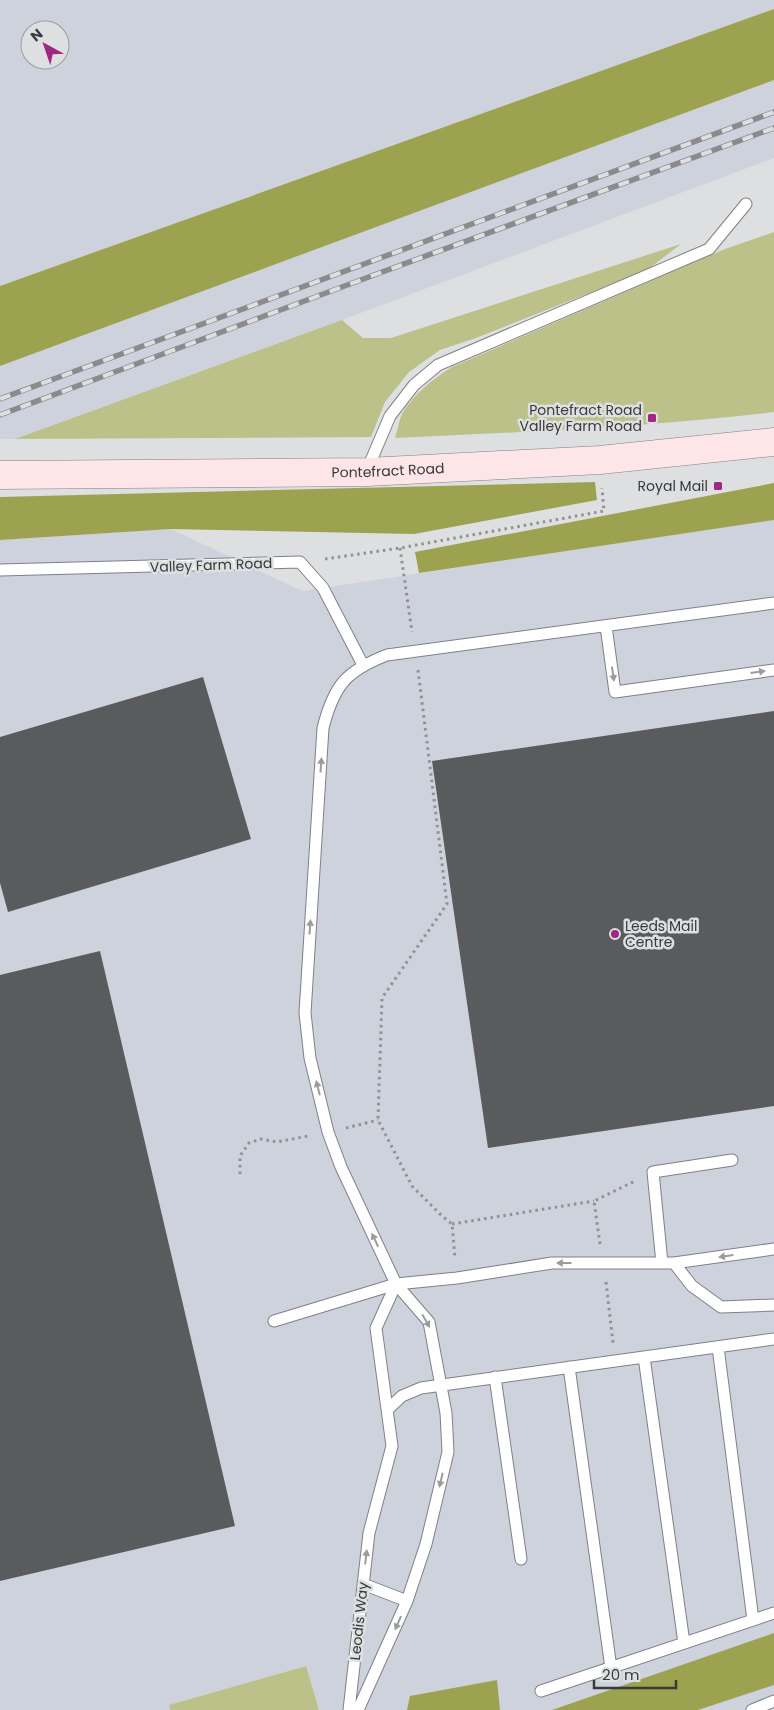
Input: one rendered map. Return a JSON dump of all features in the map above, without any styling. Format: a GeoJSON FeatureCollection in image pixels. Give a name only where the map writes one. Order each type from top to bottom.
{"type":"FeatureCollection","features":[{"type":"Feature","properties":{"kind":"main road","name":"Pontefract Road"},"geometry":{"type":"LineString","coordinates":[[0,475],[367,472],[600,460],[774,442]]}},
{"type":"Feature","properties":{"kind":"lane"},"geometry":{"type":"LineString","coordinates":[[367,472],[390,416],[414,385],[438,365],[709,249],[746,204]]}},
{"type":"Feature","properties":{"kind":"lane"},"geometry":{"type":"LineString","coordinates":[[300,562],[323,588],[363,665]]}},
{"type":"Feature","properties":{"kind":"lane","name":"Valley Farm Road"},"geometry":{"type":"LineString","coordinates":[[0,570],[300,562]]}},
{"type":"Feature","properties":{"kind":"lane"},"geometry":{"type":"LineString","coordinates":[[358,1710],[407,1602],[426,1544],[448,1452],[446,1413],[430,1322],[396,1284],[341,1167],[328,1132],[310,1058],[304,1013],[324,728],[330,703],[343,681],[363,665],[387,655],[774,604]]}},
{"type":"Feature","properties":{"kind":"lane"},"geometry":{"type":"LineString","coordinates":[[606,626],[615,692],[774,670]]}},
{"type":"Feature","properties":{"kind":"lane"},"geometry":{"type":"LineString","coordinates":[[732,1160],[653,1172],[668,1263],[692,1286],[721,1306],[774,1305]]}},
{"type":"Feature","properties":{"kind":"lane"},"geometry":{"type":"LineString","coordinates":[[274,1321],[396,1284],[457,1278],[552,1263],[668,1263],[774,1249]]}},
{"type":"Feature","properties":{"kind":"lane","name":"Leodis Way"},"geometry":{"type":"LineString","coordinates":[[349,1710],[369,1533],[392,1446],[376,1328],[396,1284]]}},
{"type":"Feature","properties":{"kind":"lane"},"geometry":{"type":"LineString","coordinates":[[387,1410],[402,1396],[421,1388],[774,1340]]}},
{"type":"Feature","properties":{"kind":"lane"},"geometry":{"type":"LineString","coordinates":[[718,1347],[753,1620]]}},
{"type":"Feature","properties":{"kind":"lane"},"geometry":{"type":"LineString","coordinates":[[644,1357],[684,1643]]}},
{"type":"Feature","properties":{"kind":"lane"},"geometry":{"type":"LineString","coordinates":[[569,1367],[611,1668]]}},
{"type":"Feature","properties":{"kind":"lane"},"geometry":{"type":"LineString","coordinates":[[495,1377],[521,1559]]}},
{"type":"Feature","properties":{"kind":"lane"},"geometry":{"type":"LineString","coordinates":[[363,1584],[407,1602]]}},
{"type":"Feature","properties":{"kind":"lane"},"geometry":{"type":"LineString","coordinates":[[541,1691],[774,1613]]}},
{"type":"Feature","properties":{"kind":"lane"},"geometry":{"type":"LineString","coordinates":[[752,1710],[774,1701]]}},
{"type":"Feature","properties":{"kind":"path"},"geometry":{"type":"LineString","coordinates":[[300,562],[400,548],[604,511],[600,460]]}},
{"type":"Feature","properties":{"kind":"path"},"geometry":{"type":"LineString","coordinates":[[400,548],[447,904],[382,998],[378,1120],[412,1186],[452,1224],[457,1278]]}},
{"type":"Feature","properties":{"kind":"path"},"geometry":{"type":"LineString","coordinates":[[240,1174],[240,1156],[249,1143],[261,1139],[277,1142],[378,1120]]}},
{"type":"Feature","properties":{"kind":"path"},"geometry":{"type":"LineString","coordinates":[[452,1224],[594,1201]]}},
{"type":"Feature","properties":{"kind":"shaded area"},"geometry":{"type":"Polygon","coordinates":[[[0,0],[774,0],[774,9],[0,286],[0,0]]]}},
{"type":"Feature","properties":{"kind":"shaded area"},"geometry":{"type":"Polygon","coordinates":[[[774,80],[774,158],[342,320],[15,439],[0,439],[0,366],[774,80]]]}},
{"type":"Feature","properties":{"kind":"shaded area"},"geometry":{"type":"Polygon","coordinates":[[[774,520],[774,1710],[319,1710],[305,1666],[170,1705],[170,1710],[0,1710],[0,540],[171,529],[302,591],[774,520]]]}},
{"type":"Feature","properties":{"kind":"green space"},"geometry":{"type":"Polygon","coordinates":[[[774,9],[774,80],[0,366],[0,286],[774,9]]]}},
{"type":"Feature","properties":{"kind":"green space"},"geometry":{"type":"Polygon","coordinates":[[[774,232],[774,412],[632,425],[395,438],[402,415],[408,405],[425,387],[452,367],[725,249],[774,232]]]}},
{"type":"Feature","properties":{"kind":"green space"},"geometry":{"type":"Polygon","coordinates":[[[681,244],[647,270],[476,338],[440,350],[409,372],[385,402],[371,437],[15,439],[342,320],[363,338],[391,338],[681,244]]]}},
{"type":"Feature","properties":{"kind":"green space"},"geometry":{"type":"Polygon","coordinates":[[[595,482],[597,500],[414,534],[171,529],[0,540],[0,497],[595,482]]]}},
{"type":"Feature","properties":{"kind":"green space"},"geometry":{"type":"Polygon","coordinates":[[[774,483],[774,520],[419,573],[415,552],[774,483]]]}},
{"type":"Feature","properties":{"kind":"green space"},"geometry":{"type":"Polygon","coordinates":[[[774,1633],[774,1685],[698,1710],[552,1710],[774,1633]]]}},
{"type":"Feature","properties":{"kind":"green space"},"geometry":{"type":"Polygon","coordinates":[[[306,1666],[319,1710],[170,1710],[169,1705],[306,1666]]]}},
{"type":"Feature","properties":{"kind":"green space"},"geometry":{"type":"Polygon","coordinates":[[[497,1680],[500,1710],[407,1710],[410,1696],[497,1680]]]}},
{"type":"Feature","properties":{"kind":"building"},"geometry":{"type":"Polygon","coordinates":[[[203,677],[251,839],[8,912],[0,883],[0,737],[203,677]]]}},
{"type":"Feature","properties":{"kind":"building","name":"Leeds Mail Centre"},"geometry":{"type":"Polygon","coordinates":[[[774,711],[774,1106],[488,1148],[432,761],[774,711]]]}},
{"type":"Feature","properties":{"kind":"building"},"geometry":{"type":"Polygon","coordinates":[[[100,951],[235,1526],[0,1581],[0,975],[100,951]]]}},
{"type":"Feature","properties":{"kind":"railway"},"geometry":{"type":"LineString","coordinates":[[0,399],[774,112]]}},
{"type":"Feature","properties":{"kind":"railway"},"geometry":{"type":"LineString","coordinates":[[0,415],[774,128]]}},
{"type":"Feature","properties":{"kind":"place","name":"Pontefract Road Valley Farm Road"},"geometry":{"type":"Point","coordinates":[652,418]}},
{"type":"Feature","properties":{"kind":"place","name":"Royal Mail"},"geometry":{"type":"Point","coordinates":[718,486]}},
{"type":"Feature","properties":{"kind":"place","name":"Leeds Mail Centre"},"geometry":{"type":"Point","coordinates":[615,934]}}]}
